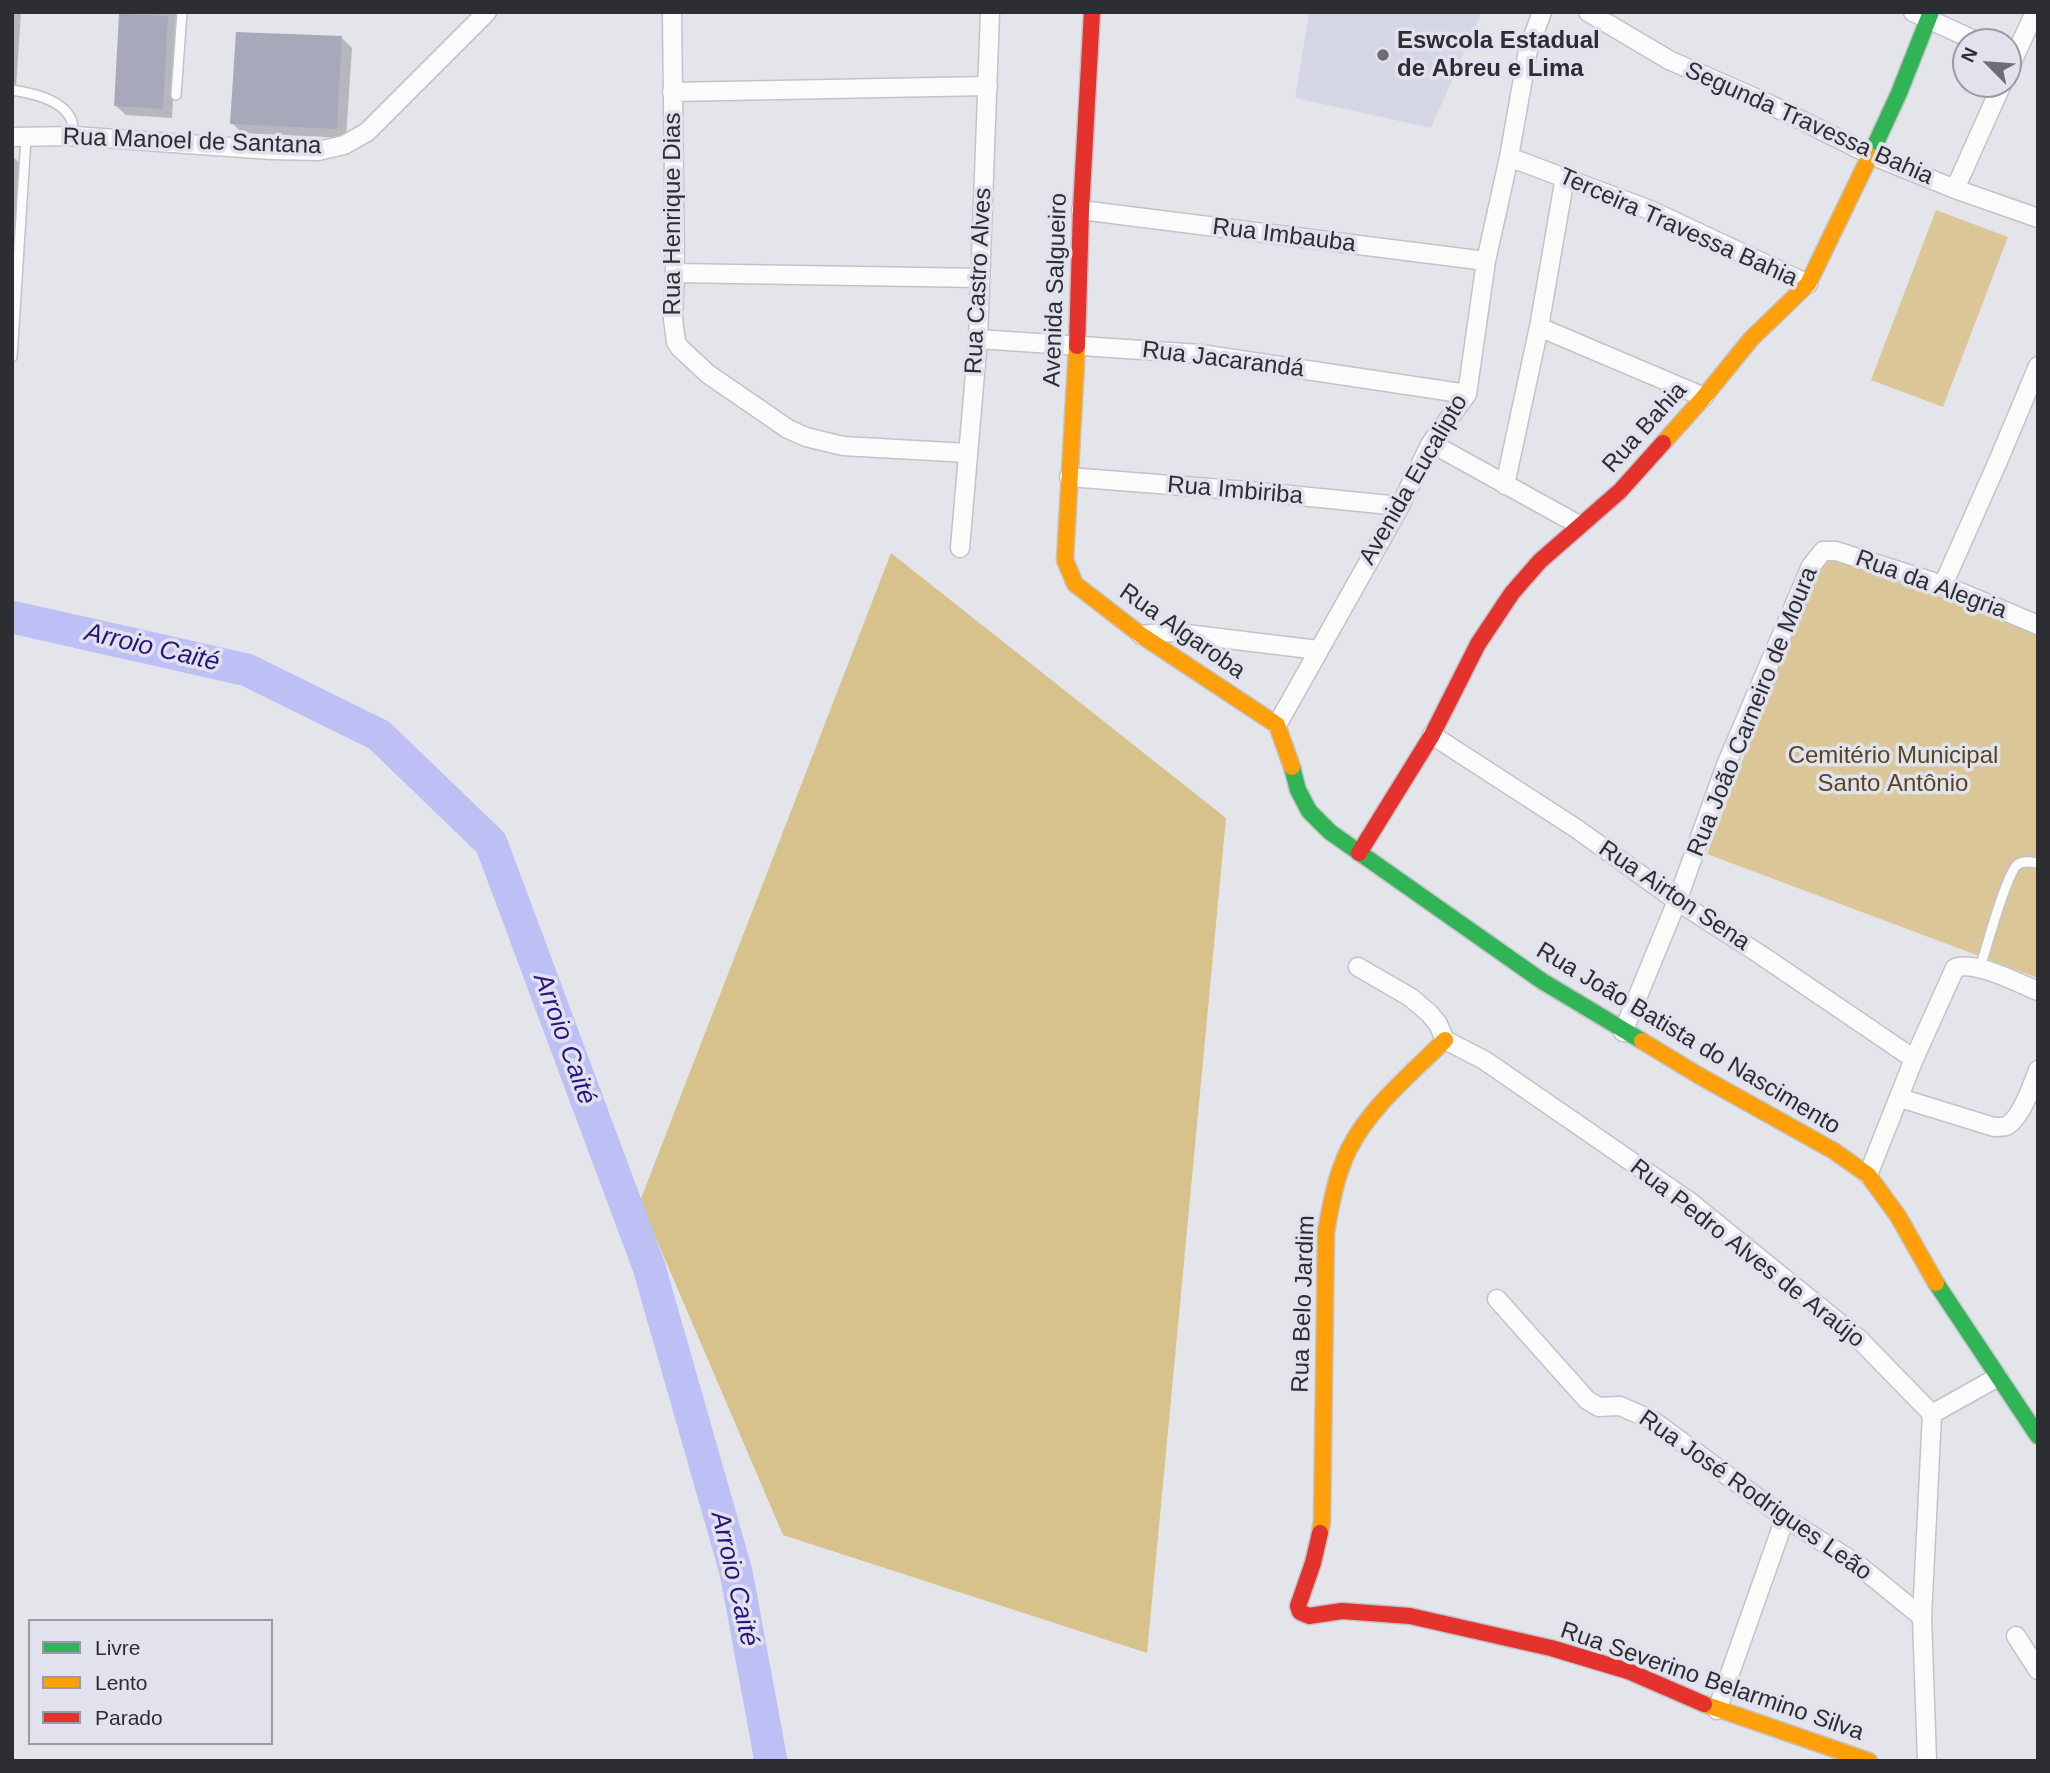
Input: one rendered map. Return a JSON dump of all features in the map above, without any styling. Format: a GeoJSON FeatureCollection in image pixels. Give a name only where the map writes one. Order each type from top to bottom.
{"type":"FeatureCollection","features":[{"type":"Feature","properties":{"kind":"street","name":"Rua Manoel de Santana"},"geometry":{"type":"LineString","coordinates":[[19,137],[74,136],[271,150],[318,151],[344,145],[367,132],[486,12]]}},
{"type":"Feature","properties":{"kind":"street","name":"Rua Henrique Dias"},"geometry":{"type":"LineString","coordinates":[[672,12],[675,273],[673,319],[676,342],[680,348],[708,374],[788,429],[825,443],[968,453]]}},
{"type":"Feature","properties":{"kind":"street","name":"Rua Castro Alves"},"geometry":{"type":"LineString","coordinates":[[960,548],[978,339],[990,12]]}},
{"type":"Feature","properties":{"kind":"street","name":"Avenida Salgueiro"},"geometry":{"type":"LineString","coordinates":[[1068,570],[1065,560],[1092,12]]}},
{"type":"Feature","properties":{"kind":"street","name":"Avenida Eucalipto"},"geometry":{"type":"LineString","coordinates":[[1277,725],[1400,506],[1431,443],[1466,394],[1486,261],[1509,157],[1528,50],[1542,12]]}},
{"type":"Feature","properties":{"kind":"street","name":"Segunda Travessa Bahia"},"geometry":{"type":"LineString","coordinates":[[1588,12],[1669,61],[1769,104],[1871,155],[1955,189],[2038,218]]}},
{"type":"Feature","properties":{"kind":"street"},"geometry":{"type":"LineString","coordinates":[[2022,37],[2035,12]]}},
{"type":"Feature","properties":{"kind":"street"},"geometry":{"type":"LineString","coordinates":[[1924,15],[1952,29]]}},
{"type":"Feature","properties":{"kind":"street","name":"Rua Bahia"},"geometry":{"type":"LineString","coordinates":[[1359,853],[1432,735],[1478,644],[1512,593],[1540,561],[1620,491],[1704,397],[1751,339],[1808,285],[1871,155],[1924,15]]}},
{"type":"Feature","properties":{"kind":"street"},"geometry":{"type":"LineString","coordinates":[[672,92],[988,86]]}},
{"type":"Feature","properties":{"kind":"street"},"geometry":{"type":"LineString","coordinates":[[1955,189],[1996,98]]}},
{"type":"Feature","properties":{"kind":"street","name":"Terceira Travessa Bahia"},"geometry":{"type":"LineString","coordinates":[[1509,157],[1650,210],[1808,285]]}},
{"type":"Feature","properties":{"kind":"street"},"geometry":{"type":"LineString","coordinates":[[1505,485],[1539,327],[1565,177]]}},
{"type":"Feature","properties":{"kind":"street","name":"Rua Imbauba"},"geometry":{"type":"LineString","coordinates":[[1082,210],[1486,261]]}},
{"type":"Feature","properties":{"kind":"street"},"geometry":{"type":"LineString","coordinates":[[675,273],[980,278]]}},
{"type":"Feature","properties":{"kind":"street"},"geometry":{"type":"LineString","coordinates":[[1539,327],[1704,397]]}},
{"type":"Feature","properties":{"kind":"street","name":"Rua Jacarandá"},"geometry":{"type":"LineString","coordinates":[[978,339],[1200,354],[1466,394]]}},
{"type":"Feature","properties":{"kind":"street"},"geometry":{"type":"LineString","coordinates":[[1943,585],[2038,366]]}},
{"type":"Feature","properties":{"kind":"street"},"geometry":{"type":"LineString","coordinates":[[1431,443],[1579,525]]}},
{"type":"Feature","properties":{"kind":"street","name":"Rua Imbiriba"},"geometry":{"type":"LineString","coordinates":[[1069,477],[1400,506]]}},
{"type":"Feature","properties":{"kind":"street","name":"Rua da Alegria"},"geometry":{"type":"LineString","coordinates":[[1823,551],[1836,551],[1943,585],[2038,625]]}},
{"type":"Feature","properties":{"kind":"street","name":"Rua João Carneiro de Moura"},"geometry":{"type":"LineString","coordinates":[[1623,1031],[1677,901],[1726,765],[1811,566],[1823,551]]}},
{"type":"Feature","properties":{"kind":"street","name":"Rua Algaroba"},"geometry":{"type":"LineString","coordinates":[[1068,570],[1075,584],[1141,635],[1277,725]]}},
{"type":"Feature","properties":{"kind":"street"},"geometry":{"type":"LineString","coordinates":[[1141,635],[1170,632],[1318,650]]}},
{"type":"Feature","properties":{"kind":"street","name":"Rua João Batista do Nascimento"},"geometry":{"type":"LineString","coordinates":[[1277,725],[1298,790],[1309,811],[1330,832],[1542,981],[1623,1031],[1834,1151],[1868,1175],[1898,1216],[1937,1284],[2038,1436]]}},
{"type":"Feature","properties":{"kind":"street","name":"Rua Airton Sena"},"geometry":{"type":"LineString","coordinates":[[1432,735],[1577,829],[1677,901],[1914,1059]]}},
{"type":"Feature","properties":{"kind":"street"},"geometry":{"type":"LineString","coordinates":[[1868,1175],[1914,1059],[1953,971],[1960,966],[1980,968],[2038,991]]}},
{"type":"Feature","properties":{"kind":"street"},"geometry":{"type":"LineString","coordinates":[[1358,967],[1410,997],[1438,1024],[1445,1040]]}},
{"type":"Feature","properties":{"kind":"street","name":"Rua Pedro Alves de Araújo"},"geometry":{"type":"LineString","coordinates":[[1445,1040],[1484,1060],[1690,1202],[1859,1339],[1932,1414]]}},
{"type":"Feature","properties":{"kind":"street","name":"Rua Belo Jardim"},"geometry":{"type":"LineString","coordinates":[[1298,1606],[1316,1552],[1322,1522],[1326,1232],[1332,1192],[1350,1148],[1372,1114],[1445,1040]]}},
{"type":"Feature","properties":{"kind":"street"},"geometry":{"type":"LineString","coordinates":[[1900,1098],[2001,1127],[2014,1118],[2038,1070]]}},
{"type":"Feature","properties":{"kind":"street","name":"Rua José Rodrigues Leão"},"geometry":{"type":"LineString","coordinates":[[1497,1299],[1587,1400],[1600,1406],[1620,1406],[1652,1420],[1785,1518],[1857,1564],[1922,1617]]}},
{"type":"Feature","properties":{"kind":"street"},"geometry":{"type":"LineString","coordinates":[[1927,1761],[1922,1617],[1932,1414],[1998,1377]]}},
{"type":"Feature","properties":{"kind":"street"},"geometry":{"type":"LineString","coordinates":[[1717,1710],[1785,1518]]}},
{"type":"Feature","properties":{"kind":"street","name":"Rua Severino Belarmino Silva"},"geometry":{"type":"LineString","coordinates":[[1298,1606],[1300,1612],[1309,1616],[1342,1611],[1410,1616],[1551,1648],[1628,1671],[1717,1710],[1869,1761]]}},
{"type":"Feature","properties":{"kind":"street"},"geometry":{"type":"LineString","coordinates":[[2016,1636],[2038,1670]]}},
{"type":"Feature","properties":{"kind":"lane"},"geometry":{"type":"LineString","coordinates":[[176,95],[182,12]]}},
{"type":"Feature","properties":{"kind":"lane"},"geometry":{"type":"LineString","coordinates":[[12,90],[40,95],[54,103],[67,113],[74,136]]}},
{"type":"Feature","properties":{"kind":"lane"},"geometry":{"type":"LineString","coordinates":[[12,357],[19,137]]}},
{"type":"Feature","properties":{"kind":"lane"},"geometry":{"type":"LineString","coordinates":[[1980,968],[2006,885],[2015,867],[2025,862],[2038,863]]}},
{"type":"Feature","properties":{"kind":"shaded area","name":"Eswcola Estadual de Abreu e Lima"},"geometry":{"type":"Polygon","coordinates":[[[1309,12],[1482,12],[1431,128],[1295,98],[1309,12]]]}},
{"type":"Feature","properties":{"kind":"shaded area"},"geometry":{"type":"Polygon","coordinates":[[[891,553],[1226,818],[1147,1653],[783,1535],[640,1201],[891,553]]]}},
{"type":"Feature","properties":{"kind":"green space"},"geometry":{"type":"Polygon","coordinates":[[[1936,210],[2008,237],[1943,407],[1871,380],[1936,210]]]}},
{"type":"Feature","properties":{"kind":"green space","name":"Cemitério Municipal Santo Antônio"},"geometry":{"type":"Polygon","coordinates":[[[1820,556],[1977,609],[2038,634],[2038,978],[1707,854],[1820,556]]]}},
{"type":"Feature","properties":{"kind":"building"},"geometry":{"type":"Polygon","coordinates":[[[119,14],[168,16],[163,109],[114,106],[119,14]]]}},
{"type":"Feature","properties":{"kind":"building"},"geometry":{"type":"Polygon","coordinates":[[[236,32],[342,36],[337,129],[230,124],[236,32]]]}},
{"type":"Feature","properties":{"kind":"waterway","name":"Arroio Caité"},"geometry":{"type":"LineString","coordinates":[[12,617],[247,670],[379,735],[491,843],[649,1267],[736,1572],[771,1761]]}},
{"type":"Feature","properties":{"kind":"traffic: fast"},"geometry":{"type":"LineString","coordinates":[[1870,156],[1899,93],[1931,12]]}},
{"type":"Feature","properties":{"kind":"traffic: fast"},"geometry":{"type":"LineString","coordinates":[[1292,767],[1298,790],[1309,811],[1330,832],[1542,981],[1642,1041]]}},
{"type":"Feature","properties":{"kind":"traffic: fast"},"geometry":{"type":"LineString","coordinates":[[1936,1283],[2038,1436]]}},
{"type":"Feature","properties":{"kind":"traffic: slow"},"geometry":{"type":"LineString","coordinates":[[1663,443],[1751,339],[1808,284],[1870,156]]}},
{"type":"Feature","properties":{"kind":"traffic: slow"},"geometry":{"type":"LineString","coordinates":[[1077,346],[1065,560],[1075,584],[1141,635],[1277,725],[1292,767]]}},
{"type":"Feature","properties":{"kind":"traffic: slow"},"geometry":{"type":"LineString","coordinates":[[1320,1533],[1326,1232],[1335,1190],[1349,1149],[1368,1119],[1392,1091],[1445,1040]]}},
{"type":"Feature","properties":{"kind":"traffic: slow"},"geometry":{"type":"LineString","coordinates":[[1642,1041],[1834,1151],[1868,1175],[1898,1216],[1936,1283]]}},
{"type":"Feature","properties":{"kind":"traffic: slow"},"geometry":{"type":"LineString","coordinates":[[1704,1704],[1869,1761]]}},
{"type":"Feature","properties":{"kind":"traffic: jam"},"geometry":{"type":"LineString","coordinates":[[1077,346],[1081,210],[1092,12]]}},
{"type":"Feature","properties":{"kind":"traffic: jam"},"geometry":{"type":"LineString","coordinates":[[1359,853],[1432,735],[1478,644],[1512,593],[1540,561],[1620,491],[1663,443]]}},
{"type":"Feature","properties":{"kind":"traffic: jam"},"geometry":{"type":"LineString","coordinates":[[1320,1533],[1298,1606],[1300,1612],[1309,1616],[1342,1611],[1410,1616],[1551,1648],[1628,1671],[1704,1704]]}},
{"type":"Feature","properties":{"kind":"place","name":"Eswcola Estadual de Abreu e Lima"},"geometry":{"type":"Point","coordinates":[1383,55]}}]}
